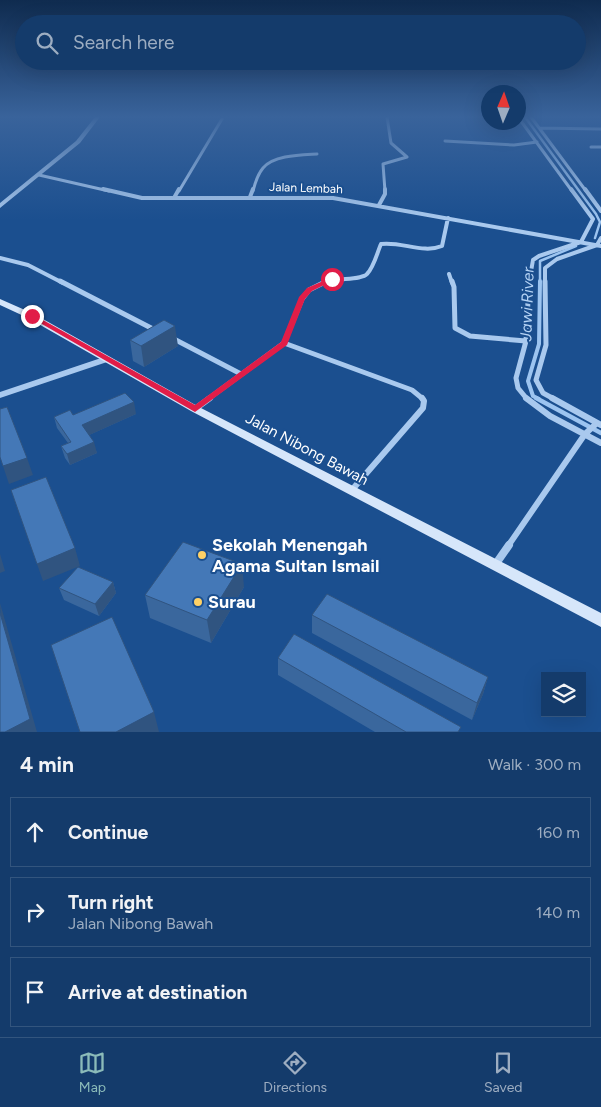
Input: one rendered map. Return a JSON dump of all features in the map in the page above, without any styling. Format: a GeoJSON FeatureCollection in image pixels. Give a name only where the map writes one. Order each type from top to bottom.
{"type":"FeatureCollection","features":[{"type":"Feature","properties":{"kind":"main road","name":"Jalan Nibong Bawah"},"geometry":{"type":"LineString","coordinates":[[0,302],[32,316],[195,409],[601,620]]}},
{"type":"Feature","properties":{"kind":"street"},"geometry":{"type":"LineString","coordinates":[[2,203],[40,175],[67,151]]}},
{"type":"Feature","properties":{"kind":"street"},"geometry":{"type":"LineString","coordinates":[[174,198],[202,151]]}},
{"type":"Feature","properties":{"kind":"street"},"geometry":{"type":"LineString","coordinates":[[379,205],[385,190],[384,164],[407,157],[400,151]]}},
{"type":"Feature","properties":{"kind":"street"},"geometry":{"type":"LineString","coordinates":[[544,151],[593,219],[581,242],[539,256],[533,260],[526,341],[516,380],[520,394],[531,404],[587,433],[601,443]]}},
{"type":"Feature","properties":{"kind":"street"},"geometry":{"type":"LineString","coordinates":[[556,151],[601,211]]}},
{"type":"Feature","properties":{"kind":"street"},"geometry":{"type":"LineString","coordinates":[[250,197],[262,171],[268,163],[295,156],[317,154]]}},
{"type":"Feature","properties":{"kind":"street","name":"Jalan Lembah"},"geometry":{"type":"LineString","coordinates":[[40,175],[129,196],[174,198],[333,198],[599,245]]}},
{"type":"Feature","properties":{"kind":"street"},"geometry":{"type":"LineString","coordinates":[[195,409],[284,343],[302,299],[309,290],[332,279],[365,276],[369,272],[381,244],[398,242],[439,248],[442,246],[448,218]]}},
{"type":"Feature","properties":{"kind":"street"},"geometry":{"type":"LineString","coordinates":[[495,566],[587,433],[598,424],[543,393],[536,380],[546,346],[545,268],[557,259],[599,245],[601,238]]}},
{"type":"Feature","properties":{"kind":"street"},"geometry":{"type":"LineString","coordinates":[[0,258],[28,265],[161,333]]}},
{"type":"Feature","properties":{"kind":"street"},"geometry":{"type":"LineString","coordinates":[[449,274],[454,287],[455,328],[461,333],[470,336],[526,341]]}},
{"type":"Feature","properties":{"kind":"street"},"geometry":{"type":"LineString","coordinates":[[170,337],[241,374]]}},
{"type":"Feature","properties":{"kind":"street"},"geometry":{"type":"LineString","coordinates":[[284,343],[412,390],[420,395],[424,401],[422,408],[351,491]]}},
{"type":"Feature","properties":{"kind":"street"},"geometry":{"type":"LineString","coordinates":[[0,395],[108,359]]}},
{"type":"Feature","properties":{"kind":"building"},"geometry":{"type":"Polygon","coordinates":[[[164,320],[175,326],[141,346],[130,340],[164,320]]]}},
{"type":"Feature","properties":{"kind":"building"},"geometry":{"type":"Polygon","coordinates":[[[125,393],[134,402],[82,425],[94,442],[67,454],[61,446],[71,442],[54,417],[70,410],[73,415],[125,393]]]}},
{"type":"Feature","properties":{"kind":"building"},"geometry":{"type":"Polygon","coordinates":[[[7,407],[27,458],[3,466],[0,457],[0,409],[7,407]]]}},
{"type":"Feature","properties":{"kind":"building"},"geometry":{"type":"Polygon","coordinates":[[[46,477],[75,548],[37,564],[11,490],[46,477]]]}},
{"type":"Feature","properties":{"kind":"building"},"geometry":{"type":"Polygon","coordinates":[[[183,542],[242,564],[207,620],[145,595],[183,542]]]}},
{"type":"Feature","properties":{"kind":"building"},"geometry":{"type":"Polygon","coordinates":[[[78,567],[113,582],[95,604],[59,588],[78,567]]]}},
{"type":"Feature","properties":{"kind":"building"},"geometry":{"type":"Polygon","coordinates":[[[327,594],[488,677],[477,703],[312,615],[327,594]]]}},
{"type":"Feature","properties":{"kind":"building"},"geometry":{"type":"Polygon","coordinates":[[[0,613],[30,719],[5,732],[0,732],[0,613]]]}},
{"type":"Feature","properties":{"kind":"building"},"geometry":{"type":"Polygon","coordinates":[[[112,617],[154,712],[116,732],[80,732],[51,645],[112,617]]]}},
{"type":"Feature","properties":{"kind":"building"},"geometry":{"type":"Polygon","coordinates":[[[294,634],[461,727],[458,732],[406,732],[278,658],[294,634]]]}},
{"type":"Feature","properties":{"kind":"waterway","name":"Jawi River"},"geometry":{"type":"LineString","coordinates":[[550,151],[596,214],[600,222],[595,238]]}},
{"type":"Feature","properties":{"kind":"waterway","name":"Jawi River"},"geometry":{"type":"LineString","coordinates":[[540,281],[540,261],[576,246]]}},
{"type":"Feature","properties":{"kind":"waterway","name":"Jawi River"},"geometry":{"type":"LineString","coordinates":[[539,399],[533,396],[528,381],[539,344],[540,281]]}},
{"type":"Feature","properties":{"kind":"waterway","name":"Jawi River"},"geometry":{"type":"LineString","coordinates":[[536,398],[601,433]]}},
{"type":"Feature","properties":{"kind":"place","name":"Sekolah Menengah Agama Sultan Ismail"},"geometry":{"type":"Point","coordinates":[202,555]}},
{"type":"Feature","properties":{"kind":"place","name":"Surau"},"geometry":{"type":"Point","coordinates":[198,602]}},
{"type":"Feature","properties":{"kind":"route"},"geometry":{"type":"LineString","coordinates":[[32,316],[195,409],[284,343],[302,299],[309,290],[318,284],[332,279]]}}]}
